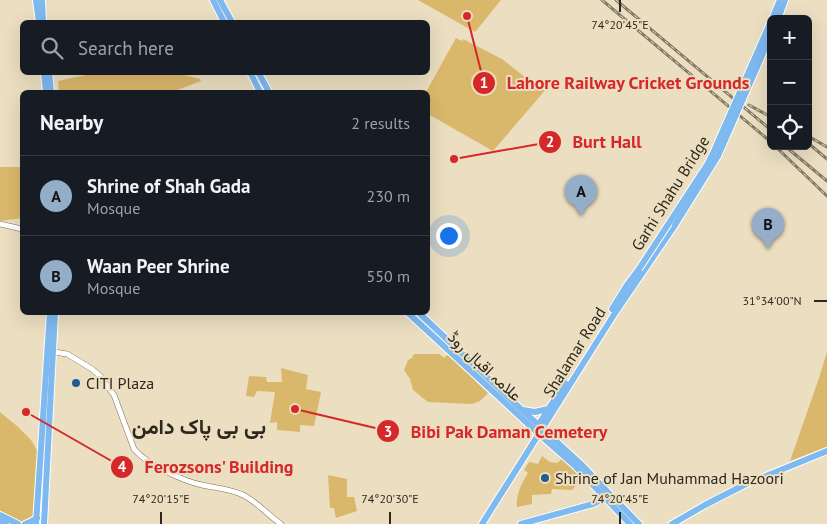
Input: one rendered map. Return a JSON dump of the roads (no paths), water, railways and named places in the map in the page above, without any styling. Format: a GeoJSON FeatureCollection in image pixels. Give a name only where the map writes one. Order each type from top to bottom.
{"type":"FeatureCollection","features":[{"type":"Feature","properties":{"kind":"main road"},"geometry":{"type":"LineString","coordinates":[[36,0],[39,20]]}},
{"type":"Feature","properties":{"kind":"main road"},"geometry":{"type":"LineString","coordinates":[[42,0],[43,20]]}},
{"type":"Feature","properties":{"kind":"main road"},"geometry":{"type":"LineString","coordinates":[[213,0],[223,20]]}},
{"type":"Feature","properties":{"kind":"main road"},"geometry":{"type":"LineString","coordinates":[[220,0],[231,20]]}},
{"type":"Feature","properties":{"kind":"main road","name":"Garhi Shahu Bridge"},"geometry":{"type":"LineString","coordinates":[[773,15],[780,0]]}},
{"type":"Feature","properties":{"kind":"main road"},"geometry":{"type":"LineString","coordinates":[[779,15],[785,0]]}},
{"type":"Feature","properties":{"kind":"main road","name":"Garhi Shahu Bridge"},"geometry":{"type":"LineString","coordinates":[[641,270],[707,166],[767,29]]}},
{"type":"Feature","properties":{"kind":"main road","name":"Garhi Shahu Bridge"},"geometry":{"type":"LineString","coordinates":[[641,270],[675,225],[718,156],[767,44]]}},
{"type":"Feature","properties":{"kind":"main road"},"geometry":{"type":"LineString","coordinates":[[44,75],[46,90]]}},
{"type":"Feature","properties":{"kind":"main road"},"geometry":{"type":"LineString","coordinates":[[48,75],[51,90]]}},
{"type":"Feature","properties":{"kind":"main road"},"geometry":{"type":"LineString","coordinates":[[252,75],[259,90]]}},
{"type":"Feature","properties":{"kind":"main road"},"geometry":{"type":"LineString","coordinates":[[260,75],[267,90]]}},
{"type":"Feature","properties":{"kind":"main road","name":"Shalamar Road"},"geometry":{"type":"LineString","coordinates":[[482,524],[539,429],[548,410],[627,285],[641,270]]}},
{"type":"Feature","properties":{"kind":"main road","name":"Shalamar Road"},"geometry":{"type":"LineString","coordinates":[[539,429],[549,417],[641,270]]}},
{"type":"Feature","properties":{"kind":"main road"},"geometry":{"type":"LineString","coordinates":[[25,524],[36,521],[50,315]]}},
{"type":"Feature","properties":{"kind":"main road"},"geometry":{"type":"LineString","coordinates":[[44,524],[56,315]]}},
{"type":"Feature","properties":{"kind":"main road","name":"علامہ اقبال روڈ"},"geometry":{"type":"LineString","coordinates":[[410,315],[522,410],[574,465],[639,524]]}},
{"type":"Feature","properties":{"kind":"main road","name":"علامہ اقبال روڈ"},"geometry":{"type":"LineString","coordinates":[[421,315],[521,418],[549,434],[583,466],[630,524]]}},
{"type":"Feature","properties":{"kind":"main road"},"geometry":{"type":"LineString","coordinates":[[522,410],[535,412],[548,410]]}},
{"type":"Feature","properties":{"kind":"main road"},"geometry":{"type":"LineString","coordinates":[[549,417],[549,434]]}},
{"type":"Feature","properties":{"kind":"main road"},"geometry":{"type":"LineString","coordinates":[[477,524],[532,435],[531,430],[522,423],[521,418]]}},
{"type":"Feature","properties":{"kind":"main road"},"geometry":{"type":"LineString","coordinates":[[672,524],[744,484],[827,451]]}},
{"type":"Feature","properties":{"kind":"main road"},"geometry":{"type":"LineString","coordinates":[[521,524],[546,521],[593,504],[606,495]]}},
{"type":"Feature","properties":{"kind":"main road"},"geometry":{"type":"LineString","coordinates":[[0,515],[18,524]]}},
{"type":"Feature","properties":{"kind":"main road"},"geometry":{"type":"LineString","coordinates":[[0,521],[6,524]]}},
{"type":"Feature","properties":{"kind":"street"},"geometry":{"type":"LineString","coordinates":[[0,224],[20,229]]}},
{"type":"Feature","properties":{"kind":"street"},"geometry":{"type":"LineString","coordinates":[[54,352],[67,354],[100,376],[114,395],[134,449],[140,456],[164,471],[199,485],[243,495],[280,524]]}},
{"type":"Feature","properties":{"kind":"railway"},"geometry":{"type":"LineString","coordinates":[[602,0],[767,139]]}},
{"type":"Feature","properties":{"kind":"railway"},"geometry":{"type":"LineString","coordinates":[[616,0],[767,127]]}},
{"type":"Feature","properties":{"kind":"railway"},"geometry":{"type":"LineString","coordinates":[[749,105],[767,115]]}},
{"type":"Feature","properties":{"kind":"railway"},"geometry":{"type":"LineString","coordinates":[[812,138],[827,147]]}},
{"type":"Feature","properties":{"kind":"railway"},"geometry":{"type":"LineString","coordinates":[[812,146],[827,159]]}},
{"type":"Feature","properties":{"kind":"railway"},"geometry":{"type":"LineString","coordinates":[[779,150],[827,196]]}},
{"type":"Feature","properties":{"kind":"railway"},"geometry":{"type":"LineString","coordinates":[[790,150],[827,181]]}},
{"type":"Feature","properties":{"kind":"place","name":"Lahore Railway Cricket Grounds"},"geometry":{"type":"Point","coordinates":[467,16]}},
{"type":"Feature","properties":{"kind":"place","name":"Burt Hall"},"geometry":{"type":"Point","coordinates":[454,159]}},
{"type":"Feature","properties":{"kind":"place","name":"Shrine of Shah Gada"},"geometry":{"type":"Point","coordinates":[581,216]}},
{"type":"Feature","properties":{"kind":"place","name":"Waan Peer Shrine"},"geometry":{"type":"Point","coordinates":[768,249]}},
{"type":"Feature","properties":{"kind":"place","name":"CITI Plaza"},"geometry":{"type":"Point","coordinates":[76,383]}},
{"type":"Feature","properties":{"kind":"place","name":"Bibi Pak Daman Cemetery"},"geometry":{"type":"Point","coordinates":[295,409]}},
{"type":"Feature","properties":{"kind":"place","name":"Ferozsons' Building"},"geometry":{"type":"Point","coordinates":[26,412]}},
{"type":"Feature","properties":{"kind":"place","name":"Shrine of Jan Muhammad Hazoori"},"geometry":{"type":"Point","coordinates":[545,478]}},
{"type":"Feature","properties":{"kind":"district","name":"بی بی پاک دامن"},"geometry":{"type":"Point","coordinates":[199,426]}}]}
